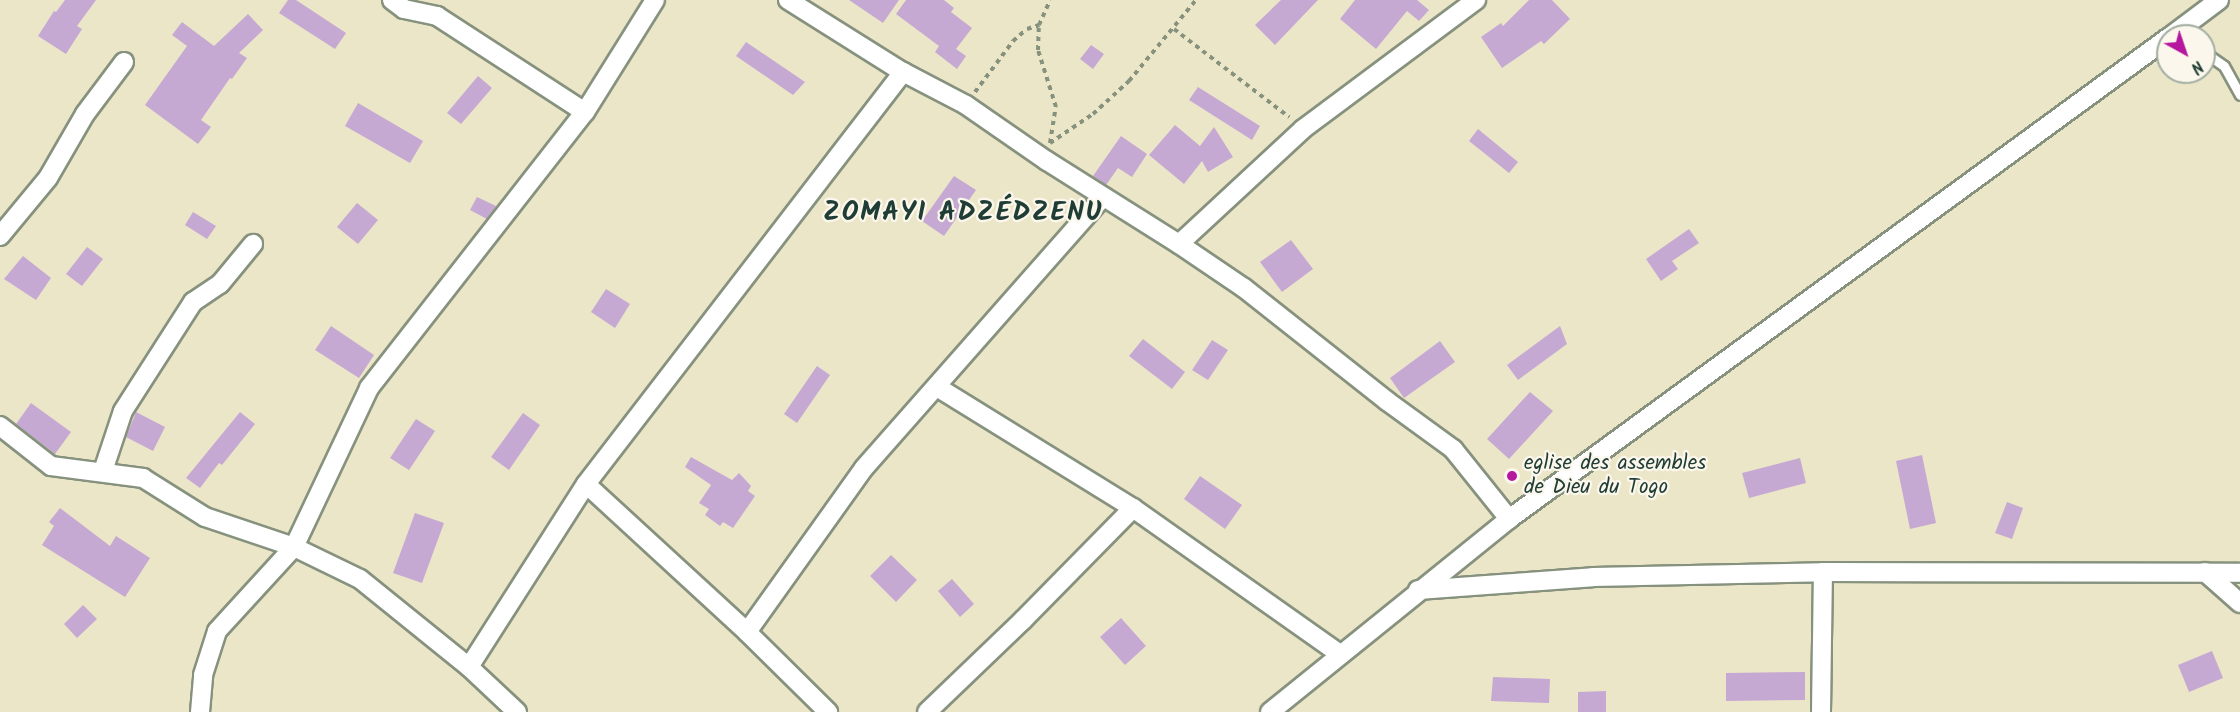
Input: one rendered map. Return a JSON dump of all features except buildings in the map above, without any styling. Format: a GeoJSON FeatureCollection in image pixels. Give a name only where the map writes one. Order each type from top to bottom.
{"type":"FeatureCollection","features":[{"type":"Feature","properties":{"kind":"street"},"geometry":{"type":"LineString","coordinates":[[392,0],[404,9],[437,16],[585,112]]}},
{"type":"Feature","properties":{"kind":"street"},"geometry":{"type":"LineString","coordinates":[[200,712],[203,675],[217,631],[294,547],[369,388],[585,112],[655,0]]}},
{"type":"Feature","properties":{"kind":"street"},"geometry":{"type":"LineString","coordinates":[[788,0],[903,72],[966,105],[1102,198],[1179,244],[1244,288],[1387,401],[1453,449],[1509,519]]}},
{"type":"Feature","properties":{"kind":"street"},"geometry":{"type":"LineString","coordinates":[[1179,244],[1304,129],[1476,0]]}},
{"type":"Feature","properties":{"kind":"street"},"geometry":{"type":"LineString","coordinates":[[2183,24],[2195,9],[2219,0]]}},
{"type":"Feature","properties":{"kind":"street"},"geometry":{"type":"LineString","coordinates":[[1270,712],[1418,590],[1509,519],[2156,48]]}},
{"type":"Feature","properties":{"kind":"street"},"geometry":{"type":"LineString","coordinates":[[0,236],[48,178],[85,114],[124,62]]}},
{"type":"Feature","properties":{"kind":"street"},"geometry":{"type":"LineString","coordinates":[[469,667],[586,484],[903,72]]}},
{"type":"Feature","properties":{"kind":"street"},"geometry":{"type":"LineString","coordinates":[[747,632],[864,468],[1102,198]]}},
{"type":"Feature","properties":{"kind":"street"},"geometry":{"type":"LineString","coordinates":[[103,471],[123,411],[193,302],[220,284],[253,244]]}},
{"type":"Feature","properties":{"kind":"street"},"geometry":{"type":"LineString","coordinates":[[937,387],[1133,508],[1340,654]]}},
{"type":"Feature","properties":{"kind":"street"},"geometry":{"type":"LineString","coordinates":[[0,426],[51,466],[143,478],[205,517],[294,547],[360,579],[469,667],[517,712]]}},
{"type":"Feature","properties":{"kind":"street"},"geometry":{"type":"LineString","coordinates":[[586,484],[747,632],[828,712]]}},
{"type":"Feature","properties":{"kind":"street"},"geometry":{"type":"LineString","coordinates":[[927,712],[1023,620],[1133,508]]}},
{"type":"Feature","properties":{"kind":"street"},"geometry":{"type":"LineString","coordinates":[[1418,590],[1593,577],[1823,572],[2240,573]]}},
{"type":"Feature","properties":{"kind":"street"},"geometry":{"type":"LineString","coordinates":[[1821,712],[1823,572]]}},
{"type":"Feature","properties":{"kind":"street"},"geometry":{"type":"LineString","coordinates":[[2205,573],[2240,603]]}},
{"type":"Feature","properties":{"kind":"lane"},"geometry":{"type":"LineString","coordinates":[[2216,60],[2224,66],[2240,95]]}},
{"type":"Feature","properties":{"kind":"path"},"geometry":{"type":"LineString","coordinates":[[1050,0],[1039,25],[1038,50],[1056,107],[1050,143],[1093,114],[1129,81],[1196,0]]}},
{"type":"Feature","properties":{"kind":"path"},"geometry":{"type":"LineString","coordinates":[[966,105],[1001,53],[1027,29],[1039,25]]}},
{"type":"Feature","properties":{"kind":"path"},"geometry":{"type":"LineString","coordinates":[[1174,29],[1304,129]]}},
{"type":"Feature","properties":{"kind":"place","name":"eglise des assembles de Dieu du Togo"},"geometry":{"type":"Point","coordinates":[1512,476]}},
{"type":"Feature","properties":{"kind":"district","name":"ZOMAYI ADZÉDZENU"},"geometry":{"type":"Point","coordinates":[963,213]}}]}
